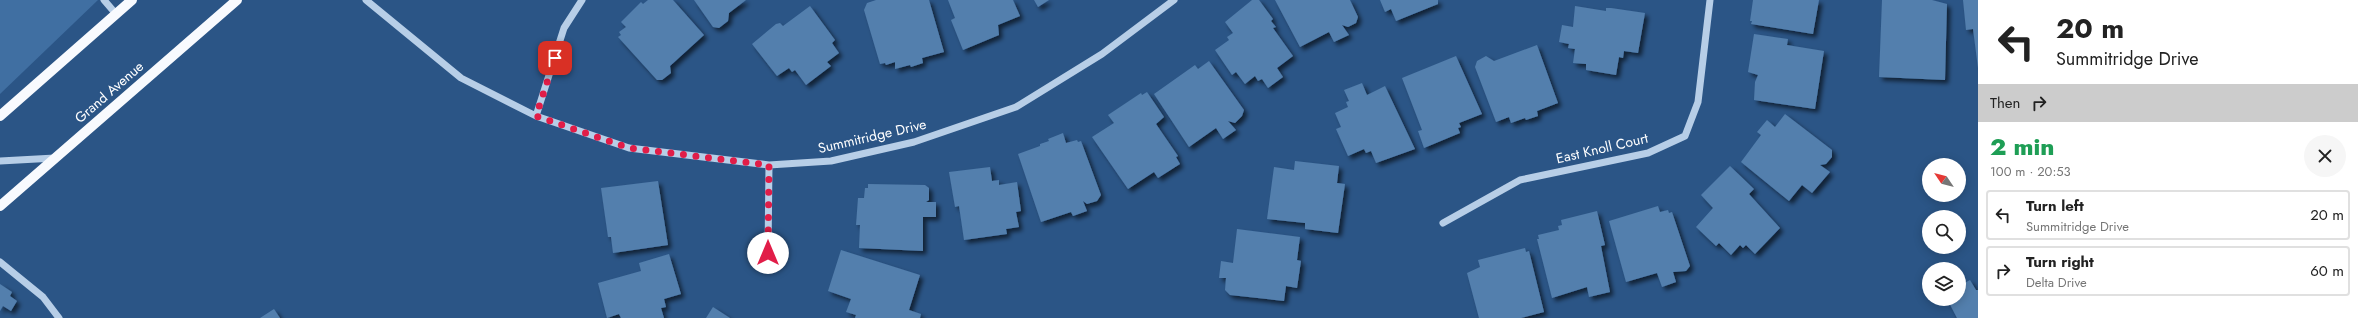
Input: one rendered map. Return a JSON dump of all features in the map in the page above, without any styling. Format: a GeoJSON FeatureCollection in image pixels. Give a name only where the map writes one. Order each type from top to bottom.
{"type":"FeatureCollection","features":[{"type":"Feature","properties":{"kind":"main road"},"geometry":{"type":"LineString","coordinates":[[0,116],[132,0]]}},
{"type":"Feature","properties":{"kind":"main road","name":"Grand Avenue"},"geometry":{"type":"LineString","coordinates":[[0,206],[237,0]]}},
{"type":"Feature","properties":{"kind":"street"},"geometry":{"type":"LineString","coordinates":[[104,0],[116,14]]}},
{"type":"Feature","properties":{"kind":"street","name":"Summitridge Drive"},"geometry":{"type":"LineString","coordinates":[[366,0],[461,78],[536,116],[629,148],[769,165],[831,161],[914,142],[1016,107],[1102,54],[1174,0]]}},
{"type":"Feature","properties":{"kind":"street"},"geometry":{"type":"LineString","coordinates":[[536,116],[564,28],[582,0]]}},
{"type":"Feature","properties":{"kind":"street","name":"East Knoll Court"},"geometry":{"type":"LineString","coordinates":[[1443,223],[1520,180],[1648,153],[1685,136],[1698,102],[1710,0]]}},
{"type":"Feature","properties":{"kind":"street"},"geometry":{"type":"LineString","coordinates":[[0,161],[55,158]]}},
{"type":"Feature","properties":{"kind":"street"},"geometry":{"type":"LineString","coordinates":[[768,253],[769,165]]}},
{"type":"Feature","properties":{"kind":"street"},"geometry":{"type":"LineString","coordinates":[[0,262],[43,297],[59,318]]}},
{"type":"Feature","properties":{"kind":"shaded area"},"geometry":{"type":"Polygon","coordinates":[[[0,0],[98,0],[0,94],[0,0]]]}},
{"type":"Feature","properties":{"kind":"building"},"geometry":{"type":"Polygon","coordinates":[[[648,0],[673,0],[704,35],[670,66],[671,73],[662,80],[657,80],[618,37],[621,35],[619,32],[626,27],[621,22],[641,2],[643,4],[648,0]]]}},
{"type":"Feature","properties":{"kind":"building"},"geometry":{"type":"Polygon","coordinates":[[[694,0],[746,0],[729,13],[728,21],[719,28],[713,27],[694,0]]]}},
{"type":"Feature","properties":{"kind":"building"},"geometry":{"type":"Polygon","coordinates":[[[876,0],[929,0],[944,52],[922,58],[923,63],[911,67],[910,65],[895,69],[895,62],[886,65],[885,63],[880,64],[864,10],[867,3],[876,0]]]}},
{"type":"Feature","properties":{"kind":"building"},"geometry":{"type":"Polygon","coordinates":[[[948,0],[1013,0],[1020,16],[998,25],[999,35],[963,50],[951,20],[955,18],[948,0]]]}},
{"type":"Feature","properties":{"kind":"building"},"geometry":{"type":"Polygon","coordinates":[[[1034,0],[1049,0],[1038,7],[1034,0]]]}},
{"type":"Feature","properties":{"kind":"building"},"geometry":{"type":"Polygon","coordinates":[[[1252,0],[1259,0],[1273,19],[1271,21],[1276,27],[1273,28],[1293,56],[1277,68],[1283,77],[1268,88],[1262,79],[1258,81],[1255,76],[1245,84],[1236,72],[1232,75],[1215,50],[1229,40],[1227,37],[1233,33],[1225,22],[1252,0]]]}},
{"type":"Feature","properties":{"kind":"building"},"geometry":{"type":"Polygon","coordinates":[[[1275,0],[1350,0],[1358,17],[1356,23],[1348,27],[1342,25],[1349,35],[1334,42],[1329,32],[1300,47],[1275,0]]]}},
{"type":"Feature","properties":{"kind":"building"},"geometry":{"type":"Polygon","coordinates":[[[1380,0],[1438,0],[1438,4],[1396,21],[1391,9],[1385,12],[1380,0]]]}},
{"type":"Feature","properties":{"kind":"building"},"geometry":{"type":"Polygon","coordinates":[[[1753,0],[1819,0],[1813,34],[1751,24],[1752,21],[1750,21],[1753,0]]]}},
{"type":"Feature","properties":{"kind":"building"},"geometry":{"type":"Polygon","coordinates":[[[1882,0],[1932,0],[1947,4],[1945,80],[1879,77],[1882,0]]]}},
{"type":"Feature","properties":{"kind":"building"},"geometry":{"type":"Polygon","coordinates":[[[1963,0],[1978,0],[1978,68],[1973,29],[1966,30],[1963,0]]]}},
{"type":"Feature","properties":{"kind":"building"},"geometry":{"type":"Polygon","coordinates":[[[810,6],[835,40],[832,43],[839,53],[827,62],[831,66],[806,85],[795,70],[792,72],[789,68],[777,76],[752,44],[776,24],[780,23],[783,26],[810,6]]]}},
{"type":"Feature","properties":{"kind":"building"},"geometry":{"type":"Polygon","coordinates":[[[1575,6],[1606,11],[1606,8],[1611,8],[1645,13],[1638,53],[1624,51],[1623,58],[1619,57],[1616,75],[1586,70],[1586,64],[1573,63],[1575,49],[1568,48],[1569,44],[1559,42],[1562,25],[1573,27],[1575,6]]]}},
{"type":"Feature","properties":{"kind":"building"},"geometry":{"type":"Polygon","coordinates":[[[1754,34],[1788,39],[1787,45],[1824,51],[1815,109],[1754,100],[1755,82],[1758,75],[1748,72],[1754,34]]]}},
{"type":"Feature","properties":{"kind":"building"},"geometry":{"type":"Polygon","coordinates":[[[1537,45],[1558,103],[1537,111],[1538,116],[1526,120],[1525,118],[1511,123],[1509,117],[1496,122],[1475,67],[1477,61],[1486,56],[1494,61],[1537,45]]]}},
{"type":"Feature","properties":{"kind":"building"},"geometry":{"type":"Polygon","coordinates":[[[1456,56],[1482,114],[1459,123],[1461,127],[1458,128],[1460,133],[1424,148],[1418,131],[1422,130],[1402,78],[1456,56]]]}},
{"type":"Feature","properties":{"kind":"building"},"geometry":{"type":"Polygon","coordinates":[[[1209,61],[1244,110],[1242,116],[1235,123],[1228,121],[1236,130],[1223,139],[1216,128],[1189,147],[1154,94],[1195,65],[1198,69],[1209,61]]]}},
{"type":"Feature","properties":{"kind":"building"},"geometry":{"type":"Polygon","coordinates":[[[1362,83],[1367,95],[1385,86],[1415,149],[1376,163],[1371,151],[1366,153],[1364,149],[1348,156],[1336,129],[1341,127],[1335,113],[1348,107],[1346,102],[1349,101],[1344,90],[1362,83]]]}},
{"type":"Feature","properties":{"kind":"building"},"geometry":{"type":"Polygon","coordinates":[[[1147,92],[1164,117],[1156,124],[1178,156],[1176,157],[1180,164],[1158,178],[1154,172],[1128,189],[1092,137],[1114,123],[1108,115],[1141,93],[1142,95],[1147,92]]]}},
{"type":"Feature","properties":{"kind":"building"},"geometry":{"type":"Polygon","coordinates":[[[1785,114],[1832,150],[1832,157],[1826,164],[1820,165],[1830,172],[1812,193],[1802,185],[1789,201],[1741,162],[1761,135],[1757,132],[1767,120],[1775,127],[1785,114]]]}},
{"type":"Feature","properties":{"kind":"building"},"geometry":{"type":"Polygon","coordinates":[[[1063,133],[1066,143],[1077,140],[1078,142],[1081,141],[1101,195],[1097,201],[1087,204],[1083,201],[1087,211],[1073,216],[1071,212],[1041,222],[1018,154],[1040,146],[1040,144],[1049,141],[1048,139],[1063,133]]]}},
{"type":"Feature","properties":{"kind":"building"},"geometry":{"type":"Polygon","coordinates":[[[1295,161],[1339,166],[1337,183],[1345,184],[1338,233],[1305,229],[1305,223],[1267,219],[1274,167],[1294,170],[1295,161]]]}},
{"type":"Feature","properties":{"kind":"building"},"geometry":{"type":"Polygon","coordinates":[[[1730,166],[1754,189],[1749,194],[1780,228],[1755,254],[1746,245],[1743,248],[1740,245],[1731,255],[1719,243],[1716,246],[1696,227],[1713,208],[1701,195],[1730,166]]]}},
{"type":"Feature","properties":{"kind":"building"},"geometry":{"type":"Polygon","coordinates":[[[990,167],[992,181],[999,180],[999,185],[1017,182],[1021,211],[1016,212],[1019,227],[1006,229],[1007,234],[964,240],[959,206],[955,207],[949,172],[990,167]]]}},
{"type":"Feature","properties":{"kind":"building"},"geometry":{"type":"Polygon","coordinates":[[[658,181],[668,245],[613,253],[611,237],[608,237],[601,188],[658,181]]]}},
{"type":"Feature","properties":{"kind":"building"},"geometry":{"type":"Polygon","coordinates":[[[868,184],[925,185],[929,188],[929,200],[926,202],[936,202],[936,217],[923,217],[923,251],[859,248],[860,225],[856,225],[858,198],[864,198],[865,188],[868,188],[868,184]]]}},
{"type":"Feature","properties":{"kind":"building"},"geometry":{"type":"Polygon","coordinates":[[[1658,206],[1660,212],[1668,210],[1669,213],[1672,212],[1690,266],[1686,271],[1673,272],[1676,282],[1662,287],[1657,273],[1626,282],[1609,221],[1658,206]]]}},
{"type":"Feature","properties":{"kind":"building"},"geometry":{"type":"Polygon","coordinates":[[[1597,211],[1605,245],[1601,246],[1610,292],[1589,297],[1587,287],[1552,298],[1537,239],[1539,239],[1538,235],[1559,230],[1558,226],[1562,225],[1561,220],[1597,211]]]}},
{"type":"Feature","properties":{"kind":"building"},"geometry":{"type":"Polygon","coordinates":[[[1237,229],[1300,237],[1297,260],[1301,261],[1297,288],[1286,286],[1284,301],[1230,295],[1225,290],[1226,278],[1219,278],[1221,261],[1233,263],[1237,229]]]}},
{"type":"Feature","properties":{"kind":"building"},"geometry":{"type":"Polygon","coordinates":[[[1525,248],[1526,252],[1529,251],[1544,312],[1521,318],[1479,318],[1467,273],[1480,267],[1478,260],[1525,248]]]}},
{"type":"Feature","properties":{"kind":"building"},"geometry":{"type":"Polygon","coordinates":[[[841,250],[920,275],[909,310],[921,314],[920,318],[855,318],[856,315],[846,312],[851,299],[828,291],[841,250]]]}},
{"type":"Feature","properties":{"kind":"building"},"geometry":{"type":"Polygon","coordinates":[[[669,254],[681,294],[664,299],[666,307],[661,308],[664,318],[621,318],[619,314],[607,318],[598,283],[641,271],[639,263],[669,254]]]}},
{"type":"Feature","properties":{"kind":"building"},"geometry":{"type":"Polygon","coordinates":[[[1970,280],[1976,290],[1978,290],[1978,318],[1957,318],[1951,306],[1966,306],[1966,282],[1970,280]]]}},
{"type":"Feature","properties":{"kind":"building"},"geometry":{"type":"Polygon","coordinates":[[[0,284],[12,292],[10,296],[17,301],[11,311],[3,306],[0,311],[0,284]]]}},
{"type":"Feature","properties":{"kind":"building"},"geometry":{"type":"Polygon","coordinates":[[[713,307],[730,318],[706,318],[713,307]]]}},
{"type":"Feature","properties":{"kind":"building"},"geometry":{"type":"Polygon","coordinates":[[[274,309],[280,318],[260,318],[274,309]]]}},
{"type":"Feature","properties":{"kind":"route"},"geometry":{"type":"LineString","coordinates":[[555,58],[536,116],[629,148],[769,165],[768,253]]}}]}
